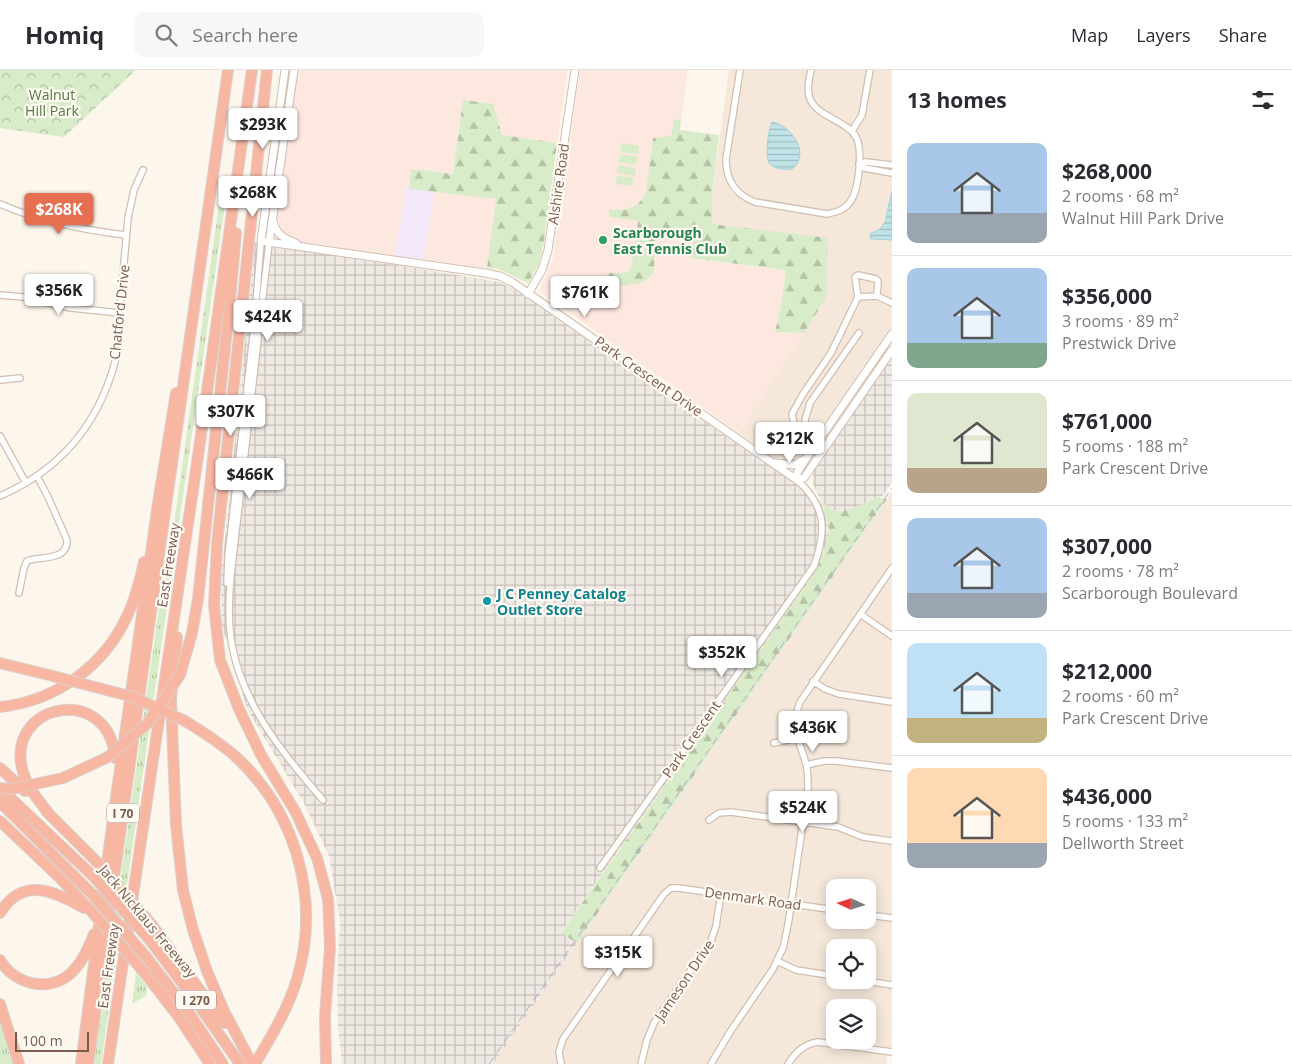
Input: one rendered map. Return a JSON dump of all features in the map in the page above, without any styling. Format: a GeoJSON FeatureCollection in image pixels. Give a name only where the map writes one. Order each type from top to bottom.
{"type":"FeatureCollection","features":[{"type":"Feature","properties":{"kind":"highway","name":"East Freeway"},"geometry":{"type":"LineString","coordinates":[[88,1064],[228,70]]}},
{"type":"Feature","properties":{"kind":"highway","name":"East Freeway"},"geometry":{"type":"LineString","coordinates":[[108,1064],[252,70]]}},
{"type":"Feature","properties":{"kind":"highway"},"geometry":{"type":"LineString","coordinates":[[267,70],[217,544],[214,605],[220,660],[239,709],[261,755],[295,811],[317,858],[328,899],[330,947],[325,1016],[326,1064]]}},
{"type":"Feature","properties":{"kind":"highway"},"geometry":{"type":"LineString","coordinates":[[0,788],[12,789],[63,778],[108,757],[147,724],[180,675],[192,633],[198,599],[230,301],[238,211],[236,185]]}},
{"type":"Feature","properties":{"kind":"highway"},"geometry":{"type":"LineString","coordinates":[[205,533],[214,503],[230,356],[250,221]]}},
{"type":"Feature","properties":{"kind":"highway"},"geometry":{"type":"LineString","coordinates":[[82,1064],[114,811],[158,503],[202,249]]}},
{"type":"Feature","properties":{"kind":"highway"},"geometry":{"type":"LineString","coordinates":[[0,707],[32,701],[63,686],[87,670],[108,648],[122,625],[134,599],[158,503]]}},
{"type":"Feature","properties":{"kind":"highway"},"geometry":{"type":"LineString","coordinates":[[184,549],[172,699],[178,855],[183,890],[195,938],[224,1011],[246,1054]]}},
{"type":"Feature","properties":{"kind":"highway"},"geometry":{"type":"LineString","coordinates":[[0,663],[125,694],[185,721],[235,756],[258,781],[282,817]]}},
{"type":"Feature","properties":{"kind":"highway"},"geometry":{"type":"LineString","coordinates":[[50,815],[35,796],[24,775],[21,761],[22,748],[26,735],[38,719],[48,713],[66,709],[78,710],[93,716],[104,726],[112,738],[115,756],[114,811]]}},
{"type":"Feature","properties":{"kind":"highway"},"geometry":{"type":"LineString","coordinates":[[0,768],[96,861],[152,925],[206,996],[254,1064],[278,1023],[298,977],[305,944],[306,908],[303,876],[297,852],[282,817],[261,755]]}},
{"type":"Feature","properties":{"kind":"highway","name":"Jack Nicklaus Freeway"},"geometry":{"type":"LineString","coordinates":[[0,788],[94,877],[149,939],[240,1064]]}},
{"type":"Feature","properties":{"kind":"highway","name":"Jack Nicklaus Freeway"},"geometry":{"type":"LineString","coordinates":[[0,802],[92,894],[147,958],[189,1013],[223,1064]]}},
{"type":"Feature","properties":{"kind":"highway"},"geometry":{"type":"LineString","coordinates":[[0,821],[60,878],[144,972],[178,1016],[210,1064]]}},
{"type":"Feature","properties":{"kind":"highway"},"geometry":{"type":"LineString","coordinates":[[0,914],[6,905],[20,895],[38,890],[62,895],[91,912]]}},
{"type":"Feature","properties":{"kind":"highway"},"geometry":{"type":"LineString","coordinates":[[0,960],[6,969],[23,981],[42,984],[58,981],[68,975],[85,956],[99,922]]}},
{"type":"Feature","properties":{"kind":"highway"},"geometry":{"type":"LineString","coordinates":[[0,1004],[19,1064]]}},
{"type":"Feature","properties":{"kind":"street"},"geometry":{"type":"LineString","coordinates":[[230,630],[227,624],[226,606],[228,557],[254,327],[260,242],[285,70]]}},
{"type":"Feature","properties":{"kind":"street"},"geometry":{"type":"LineString","coordinates":[[294,70],[269,243],[231,574],[230,630],[236,660],[255,709],[281,749],[322,800]]}},
{"type":"Feature","properties":{"kind":"street","name":"Alshire Road"},"geometry":{"type":"LineString","coordinates":[[528,294],[542,270],[548,250],[574,70]]}},
{"type":"Feature","properties":{"kind":"street"},"geometry":{"type":"LineString","coordinates":[[740,70],[726,159],[727,172],[734,187],[744,198],[755,202],[827,214],[839,212],[850,202],[855,188],[860,148],[852,131],[813,104],[808,88],[810,70]]}},
{"type":"Feature","properties":{"kind":"street"},"geometry":{"type":"LineString","coordinates":[[852,131],[862,115],[870,70]]}},
{"type":"Feature","properties":{"kind":"street"},"geometry":{"type":"LineString","coordinates":[[859,164],[866,162],[892,166]]}},
{"type":"Feature","properties":{"kind":"street"},"geometry":{"type":"LineString","coordinates":[[859,164],[864,168],[892,173]]}},
{"type":"Feature","properties":{"kind":"street","name":"Chatford Drive"},"geometry":{"type":"LineString","coordinates":[[0,496],[37,476],[61,457],[78,438],[99,407],[115,362],[126,235],[134,190],[143,170]]}},
{"type":"Feature","properties":{"kind":"street"},"geometry":{"type":"LineString","coordinates":[[0,204],[20,213],[55,224],[126,235]]}},
{"type":"Feature","properties":{"kind":"street"},"geometry":{"type":"LineString","coordinates":[[273,219],[276,230],[285,239],[316,249]]}},
{"type":"Feature","properties":{"kind":"street","name":"Park Crescent Drive"},"geometry":{"type":"LineString","coordinates":[[260,242],[492,274],[508,280],[797,480]]}},
{"type":"Feature","properties":{"kind":"street"},"geometry":{"type":"LineString","coordinates":[[818,442],[794,425],[791,418],[793,411],[831,353],[858,297],[854,281],[855,277],[876,279],[878,281],[877,296]]}},
{"type":"Feature","properties":{"kind":"street"},"geometry":{"type":"LineString","coordinates":[[0,294],[23,297],[71,308],[120,313]]}},
{"type":"Feature","properties":{"kind":"street"},"geometry":{"type":"LineString","coordinates":[[858,297],[877,296],[892,303]]}},
{"type":"Feature","properties":{"kind":"street"},"geometry":{"type":"LineString","coordinates":[[806,433],[805,420],[810,403],[859,333]]}},
{"type":"Feature","properties":{"kind":"street"},"geometry":{"type":"LineString","coordinates":[[773,463],[795,465],[807,456],[892,334]]}},
{"type":"Feature","properties":{"kind":"street"},"geometry":{"type":"LineString","coordinates":[[807,456],[797,473],[797,480],[804,478],[892,350]]}},
{"type":"Feature","properties":{"kind":"street"},"geometry":{"type":"LineString","coordinates":[[0,380],[20,378]]}},
{"type":"Feature","properties":{"kind":"street"},"geometry":{"type":"LineString","coordinates":[[0,436],[26,483]]}},
{"type":"Feature","properties":{"kind":"street"},"geometry":{"type":"LineString","coordinates":[[18,593],[27,561],[59,555],[67,546],[67,540],[37,476]]}},
{"type":"Feature","properties":{"kind":"street","name":"Park Crescent"},"geometry":{"type":"LineString","coordinates":[[600,868],[814,566],[820,550],[822,521],[811,492],[797,480]]}},
{"type":"Feature","properties":{"kind":"street"},"geometry":{"type":"LineString","coordinates":[[711,1064],[726,1038],[777,962],[786,938],[808,788],[806,765],[796,738],[797,709],[813,681],[892,568]]}},
{"type":"Feature","properties":{"kind":"street"},"geometry":{"type":"LineString","coordinates":[[860,614],[892,636]]}},
{"type":"Feature","properties":{"kind":"street"},"geometry":{"type":"LineString","coordinates":[[813,681],[825,689],[839,694],[892,702]]}},
{"type":"Feature","properties":{"kind":"street"},"geometry":{"type":"LineString","coordinates":[[774,744],[796,738]]}},
{"type":"Feature","properties":{"kind":"street"},"geometry":{"type":"LineString","coordinates":[[806,765],[836,760],[892,768]]}},
{"type":"Feature","properties":{"kind":"street"},"geometry":{"type":"LineString","coordinates":[[709,820],[719,813],[727,812],[838,827],[863,837],[892,841]]}},
{"type":"Feature","properties":{"kind":"street","name":"Denmark Road"},"geometry":{"type":"LineString","coordinates":[[560,1064],[560,1048],[563,1039],[664,894],[671,888],[826,909]]}},
{"type":"Feature","properties":{"kind":"street","name":"Jameson Drive"},"geometry":{"type":"LineString","coordinates":[[641,1064],[647,1040],[654,1023],[711,941],[716,926],[721,894]]}},
{"type":"Feature","properties":{"kind":"street"},"geometry":{"type":"LineString","coordinates":[[876,916],[892,918]]}},
{"type":"Feature","properties":{"kind":"street"},"geometry":{"type":"LineString","coordinates":[[777,962],[796,970],[826,975]]}},
{"type":"Feature","properties":{"kind":"street"},"geometry":{"type":"LineString","coordinates":[[876,982],[892,985]]}},
{"type":"Feature","properties":{"kind":"street"},"geometry":{"type":"LineString","coordinates":[[788,1064],[807,1044],[818,1042],[892,1052]]}},
{"type":"Feature","properties":{"kind":"shaded area"},"geometry":{"type":"Polygon","coordinates":[[[298,70],[568,70],[557,143],[502,135],[463,100],[453,174],[411,169],[409,189],[406,189],[395,256],[273,238],[298,70]]]}},
{"type":"Feature","properties":{"kind":"shaded area"},"geometry":{"type":"Polygon","coordinates":[[[580,70],[688,70],[681,120],[674,119],[671,136],[643,200],[629,209],[610,209],[612,217],[638,220],[631,268],[626,273],[609,273],[628,284],[643,282],[654,273],[655,233],[692,240],[690,258],[786,270],[775,332],[804,333],[739,433],[539,291],[553,259],[580,70]]]}},
{"type":"Feature","properties":{"kind":"shaded area"},"geometry":{"type":"Polygon","coordinates":[[[729,70],[892,70],[892,328],[810,449],[801,459],[790,463],[779,462],[739,433],[826,298],[712,224],[712,195],[729,70]]]}},
{"type":"Feature","properties":{"kind":"shaded area"},"geometry":{"type":"Polygon","coordinates":[[[406,188],[435,191],[423,259],[395,256],[406,188]]]}},
{"type":"Feature","properties":{"kind":"shaded area"},"geometry":{"type":"Polygon","coordinates":[[[435,191],[496,199],[487,268],[423,259],[435,191]]]}},
{"type":"Feature","properties":{"kind":"shaded area"},"geometry":{"type":"Polygon","coordinates":[[[255,242],[500,282],[515,290],[821,502],[813,484],[813,470],[892,356],[892,482],[882,497],[876,497],[860,506],[839,512],[822,503],[829,531],[825,548],[815,573],[561,932],[577,943],[493,1064],[342,1064],[338,1027],[337,982],[340,921],[329,856],[304,803],[247,709],[222,626],[221,579],[255,242]]]}},
{"type":"Feature","properties":{"kind":"shaded area"},"geometry":{"type":"Polygon","coordinates":[[[892,492],[892,1055],[887,1054],[886,1064],[493,1064],[892,492]]]}},
{"type":"Feature","properties":{"kind":"green space","name":"Walnut Hill Park"},"geometry":{"type":"Polygon","coordinates":[[[0,70],[136,70],[64,137],[0,128],[0,70]]]}},
{"type":"Feature","properties":{"kind":"green space"},"geometry":{"type":"Polygon","coordinates":[[[463,100],[493,104],[502,135],[557,143],[544,242],[539,264],[528,283],[498,269],[487,268],[496,199],[409,189],[411,169],[453,174],[463,100]]]}},
{"type":"Feature","properties":{"kind":"green space"},"geometry":{"type":"Polygon","coordinates":[[[674,119],[681,120],[680,130],[719,135],[712,195],[712,224],[828,238],[826,298],[804,333],[775,332],[786,270],[690,258],[692,240],[655,233],[654,273],[640,283],[630,285],[618,285],[603,281],[609,273],[626,273],[631,268],[638,221],[611,217],[609,209],[621,210],[631,208],[640,202],[646,192],[653,138],[671,136],[674,119]]]}},
{"type":"Feature","properties":{"kind":"green space"},"geometry":{"type":"Polygon","coordinates":[[[622,143],[639,146],[638,154],[620,152],[622,143]]]}},
{"type":"Feature","properties":{"kind":"green space"},"geometry":{"type":"Polygon","coordinates":[[[620,154],[638,157],[636,165],[619,162],[620,154]]]}},
{"type":"Feature","properties":{"kind":"green space"},"geometry":{"type":"Polygon","coordinates":[[[618,165],[636,168],[635,176],[617,173],[618,165]]]}},
{"type":"Feature","properties":{"kind":"green space"},"geometry":{"type":"Polygon","coordinates":[[[617,176],[634,178],[633,186],[616,184],[617,176]]]}},
{"type":"Feature","properties":{"kind":"green space"},"geometry":{"type":"Polygon","coordinates":[[[223,188],[227,191],[101,1064],[94,1064],[162,587],[165,587],[221,190],[223,188]]]}},
{"type":"Feature","properties":{"kind":"green space"},"geometry":{"type":"Polygon","coordinates":[[[877,497],[887,499],[577,943],[561,933],[815,573],[825,548],[829,529],[822,503],[839,512],[860,506],[877,497]]]}},
{"type":"Feature","properties":{"kind":"green space"},"geometry":{"type":"Polygon","coordinates":[[[136,972],[147,987],[146,996],[132,1004],[136,972]]]}},
{"type":"Feature","properties":{"kind":"green space"},"geometry":{"type":"Polygon","coordinates":[[[0,1019],[14,1064],[0,1064],[0,1019]]]}},
{"type":"Feature","properties":{"kind":"water"},"geometry":{"type":"Polygon","coordinates":[[[772,122],[786,128],[792,134],[799,148],[800,156],[798,163],[792,169],[776,168],[769,163],[767,155],[769,131],[772,122]]]}},
{"type":"Feature","properties":{"kind":"water"},"geometry":{"type":"Polygon","coordinates":[[[892,191],[892,240],[871,239],[870,234],[880,229],[885,222],[892,191]]]}},
{"type":"Feature","properties":{"kind":"railway"},"geometry":{"type":"LineString","coordinates":[[489,1064],[892,488]]}},
{"type":"Feature","properties":{"kind":"place","name":"Scarborough East Tennis Club"},"geometry":{"type":"Point","coordinates":[603,240]}},
{"type":"Feature","properties":{"kind":"place","name":"J C Penney Catalog Outlet Store"},"geometry":{"type":"Point","coordinates":[487,601]}}]}
